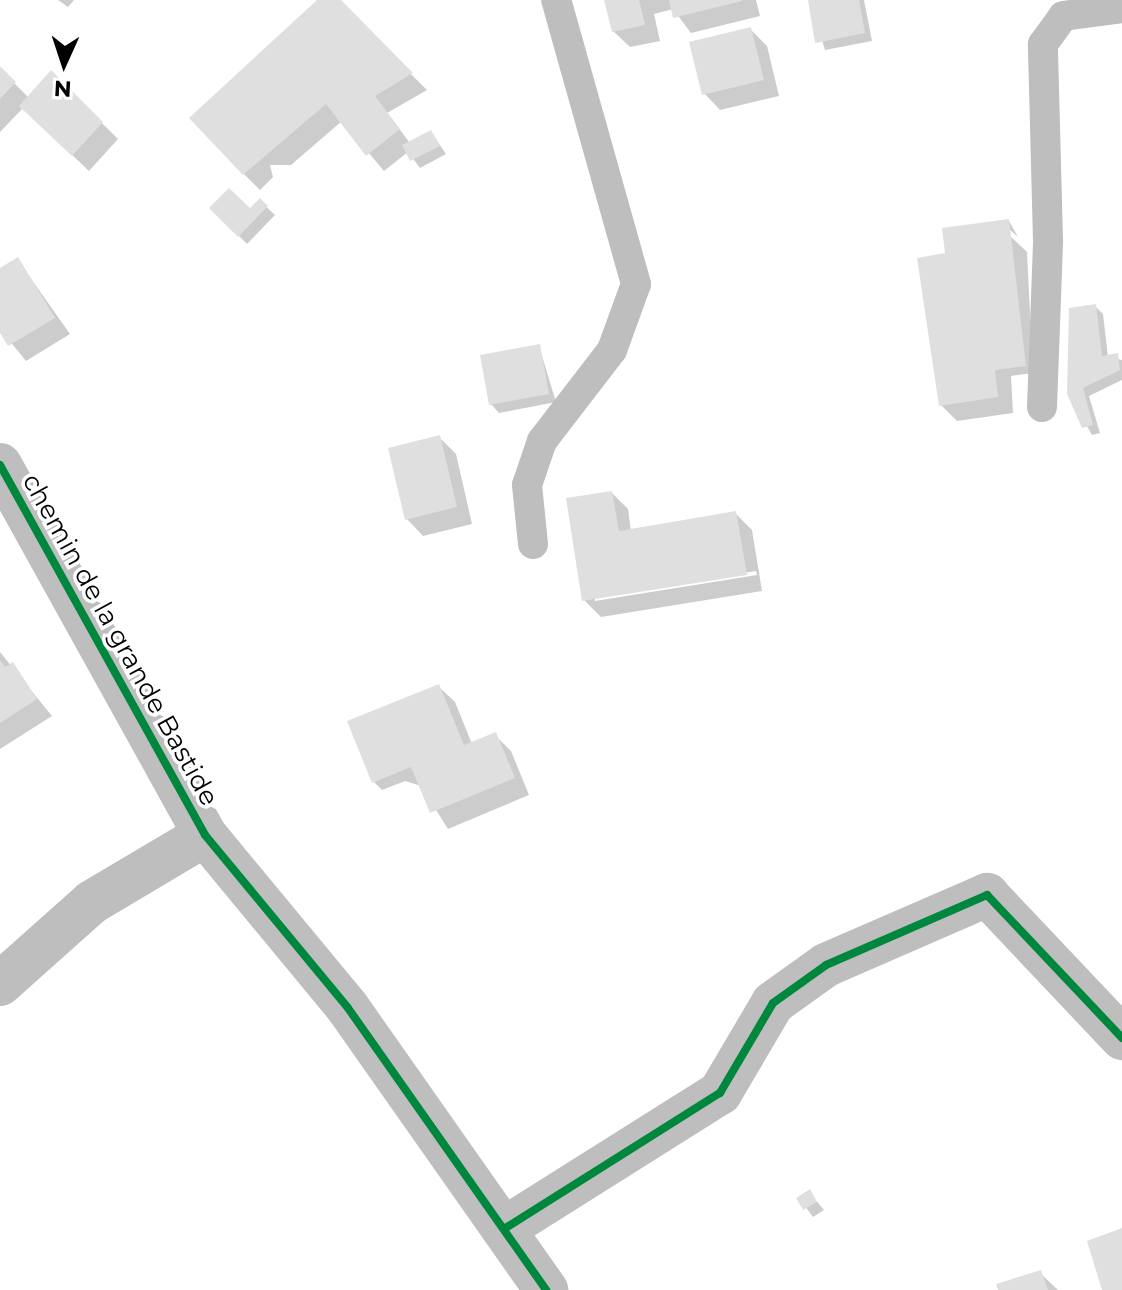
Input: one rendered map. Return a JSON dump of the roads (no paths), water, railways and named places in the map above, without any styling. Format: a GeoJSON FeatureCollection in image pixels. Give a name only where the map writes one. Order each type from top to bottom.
{"type":"FeatureCollection","features":[{"type":"Feature","properties":{"kind":"street","name":"chemin de la grande Bastide"},"geometry":{"type":"LineString","coordinates":[[0,465],[205,835],[92,902],[0,984]]}},
{"type":"Feature","properties":{"kind":"street"},"geometry":{"type":"LineString","coordinates":[[205,835],[348,1008],[507,1227],[546,1290]]}},
{"type":"Feature","properties":{"kind":"street"},"geometry":{"type":"LineString","coordinates":[[507,1227],[720,1093],[773,1003],[826,965],[987,895],[1122,1038]]}},
{"type":"Feature","properties":{"kind":"lane"},"geometry":{"type":"LineString","coordinates":[[533,544],[527,485],[542,441],[612,350],[636,284],[556,0]]}},
{"type":"Feature","properties":{"kind":"lane"},"geometry":{"type":"LineString","coordinates":[[1042,407],[1048,241],[1043,44],[1063,16],[1122,8]]}}]}
